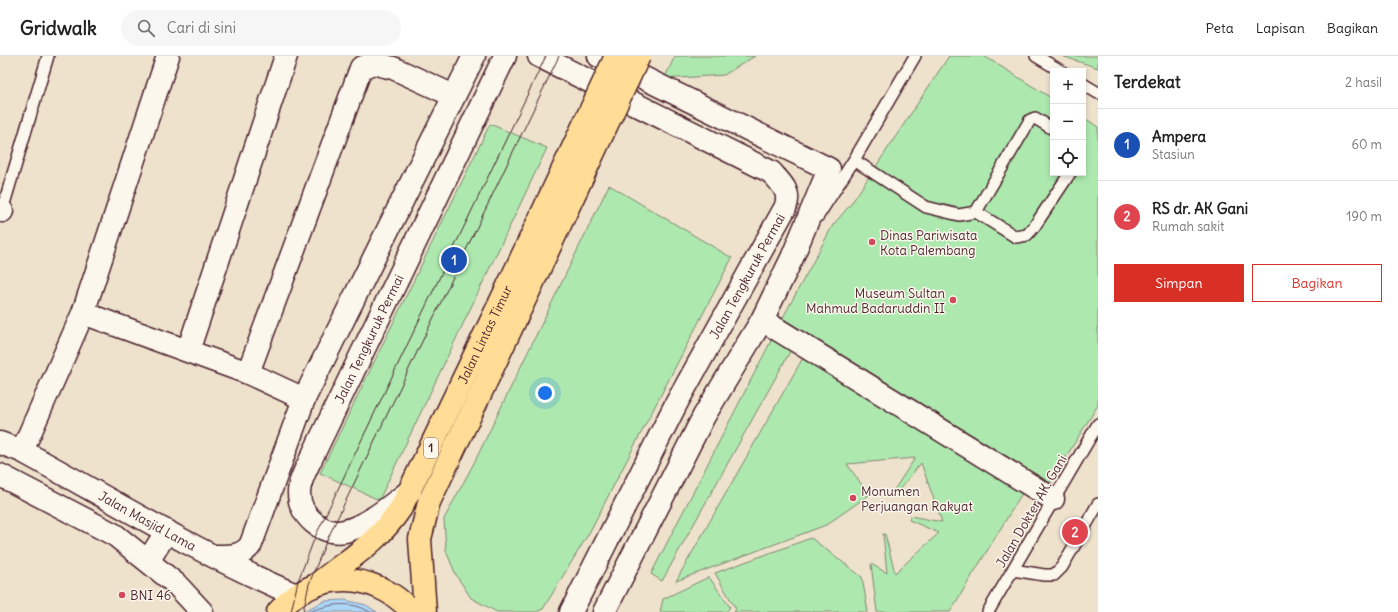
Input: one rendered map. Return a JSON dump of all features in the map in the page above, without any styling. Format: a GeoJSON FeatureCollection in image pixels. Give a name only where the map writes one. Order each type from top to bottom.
{"type":"FeatureCollection","features":[{"type":"Feature","properties":{"kind":"highway","name":"Jalan Lintas Timur"},"geometry":{"type":"LineString","coordinates":[[316,585],[385,531],[410,492],[616,56]]}},
{"type":"Feature","properties":{"kind":"highway","name":"Jalan Lintas Timur"},"geometry":{"type":"LineString","coordinates":[[425,612],[420,539],[429,502],[639,56]]}},
{"type":"Feature","properties":{"kind":"highway","name":"1"},"geometry":{"type":"LineString","coordinates":[[278,612],[296,595],[316,585],[338,580],[361,581],[383,588],[402,601],[412,612]]}},
{"type":"Feature","properties":{"kind":"main road"},"geometry":{"type":"LineString","coordinates":[[22,451],[83,313],[168,56]]}},
{"type":"Feature","properties":{"kind":"main road"},"geometry":{"type":"LineString","coordinates":[[188,351],[286,56]]}},
{"type":"Feature","properties":{"kind":"main road"},"geometry":{"type":"LineString","coordinates":[[216,556],[232,556],[247,550],[304,399],[474,56]]}},
{"type":"Feature","properties":{"kind":"main road","name":"Jalan Tengkuruk Permai"},"geometry":{"type":"LineString","coordinates":[[299,493],[301,480],[505,56]]}},
{"type":"Feature","properties":{"kind":"main road","name":"Jalan Tengkuruk Permai"},"geometry":{"type":"LineString","coordinates":[[539,56],[771,172],[787,193],[788,202],[676,404],[571,612]]}},
{"type":"Feature","properties":{"kind":"main road"},"geometry":{"type":"LineString","coordinates":[[599,56],[829,169],[792,258],[762,320],[704,416],[604,612]]}},
{"type":"Feature","properties":{"kind":"main road"},"geometry":{"type":"LineString","coordinates":[[248,373],[361,68],[373,63],[393,68],[454,96]]}},
{"type":"Feature","properties":{"kind":"main road"},"geometry":{"type":"LineString","coordinates":[[83,313],[248,373],[304,399]]}},
{"type":"Feature","properties":{"kind":"main road"},"geometry":{"type":"LineString","coordinates":[[762,320],[1053,499]]}},
{"type":"Feature","properties":{"kind":"main road"},"geometry":{"type":"LineString","coordinates":[[676,404],[704,416]]}},
{"type":"Feature","properties":{"kind":"main road","name":"Jalan Masjid Lama"},"geometry":{"type":"LineString","coordinates":[[0,443],[22,451],[167,531],[269,584],[296,595]]}},
{"type":"Feature","properties":{"kind":"main road"},"geometry":{"type":"LineString","coordinates":[[0,475],[115,535],[176,584],[202,612]]}},
{"type":"Feature","properties":{"kind":"main road"},"geometry":{"type":"LineString","coordinates":[[274,480],[299,493],[301,503],[307,515],[316,524],[335,532],[346,530],[370,519],[410,492]]}},
{"type":"Feature","properties":{"kind":"main road"},"geometry":{"type":"LineString","coordinates":[[148,562],[167,531]]}},
{"type":"Feature","properties":{"kind":"lane"},"geometry":{"type":"LineString","coordinates":[[1,213],[48,56]]}},
{"type":"Feature","properties":{"kind":"lane"},"geometry":{"type":"LineString","coordinates":[[792,258],[854,160],[915,56]]}},
{"type":"Feature","properties":{"kind":"lane"},"geometry":{"type":"LineString","coordinates":[[1036,56],[1056,68]]}},
{"type":"Feature","properties":{"kind":"lane"},"geometry":{"type":"LineString","coordinates":[[1086,86],[1098,93]]}},
{"type":"Feature","properties":{"kind":"lane"},"geometry":{"type":"LineString","coordinates":[[976,212],[1030,120],[1035,118],[1050,127]]}},
{"type":"Feature","properties":{"kind":"lane"},"geometry":{"type":"LineString","coordinates":[[854,160],[926,207],[959,215],[976,212],[1016,237],[1027,235],[1043,215],[1068,176]]}},
{"type":"Feature","properties":{"kind":"lane","name":"Jalan Dokter AK. Gani"},"geometry":{"type":"LineString","coordinates":[[988,612],[1098,424]]}},
{"type":"Feature","properties":{"kind":"lane"},"geometry":{"type":"LineString","coordinates":[[1013,570],[1044,575],[1054,575],[1062,567],[1098,504]]}},
{"type":"Feature","properties":{"kind":"green space"},"geometry":{"type":"Polygon","coordinates":[[[675,56],[755,56],[724,75],[664,79],[675,56]]]}},
{"type":"Feature","properties":{"kind":"green space"},"geometry":{"type":"Polygon","coordinates":[[[949,56],[984,56],[1050,97],[1050,176],[1086,176],[1086,119],[1098,127],[1098,405],[1048,486],[780,323],[833,225],[851,204],[949,56]]]}},
{"type":"Feature","properties":{"kind":"green space"},"geometry":{"type":"Polygon","coordinates":[[[1062,56],[1098,56],[1098,68],[1062,56]]]}},
{"type":"Feature","properties":{"kind":"green space"},"geometry":{"type":"Polygon","coordinates":[[[490,124],[547,148],[379,500],[320,473],[490,124]]]}},
{"type":"Feature","properties":{"kind":"green space"},"geometry":{"type":"Polygon","coordinates":[[[609,185],[732,258],[589,533],[543,609],[536,612],[497,612],[471,598],[456,575],[446,551],[444,519],[475,461],[609,185]]]}},
{"type":"Feature","properties":{"kind":"green space"},"geometry":{"type":"Polygon","coordinates":[[[772,339],[791,350],[662,581],[651,574],[772,339]]]}},
{"type":"Feature","properties":{"kind":"green space"},"geometry":{"type":"Polygon","coordinates":[[[804,356],[1024,490],[950,612],[877,612],[871,564],[887,573],[883,534],[885,534],[895,573],[939,533],[909,520],[910,516],[942,522],[921,463],[895,495],[892,493],[915,458],[847,464],[869,495],[826,525],[676,581],[804,356]]]}},
{"type":"Feature","properties":{"kind":"green space"},"geometry":{"type":"Polygon","coordinates":[[[811,538],[862,577],[868,612],[734,612],[736,609],[715,573],[811,538]]]}},
{"type":"Feature","properties":{"kind":"green space"},"geometry":{"type":"Polygon","coordinates":[[[709,577],[730,607],[726,612],[660,612],[663,599],[709,577]]]}},
{"type":"Feature","properties":{"kind":"water"},"geometry":{"type":"Polygon","coordinates":[[[345,600],[366,605],[377,612],[302,612],[324,601],[345,600]]]}},
{"type":"Feature","properties":{"kind":"tram line"},"geometry":{"type":"LineString","coordinates":[[291,612],[298,581],[315,537],[546,56]]}},
{"type":"Feature","properties":{"kind":"tram line"},"geometry":{"type":"LineString","coordinates":[[303,612],[309,584],[326,542],[559,56]]}},
{"type":"Feature","properties":{"kind":"place","name":"Dinas Pariwisata Kota Palembang"},"geometry":{"type":"Point","coordinates":[872,242]}},
{"type":"Feature","properties":{"kind":"place","name":"Ampera"},"geometry":{"type":"Point","coordinates":[454,260]}},
{"type":"Feature","properties":{"kind":"place","name":"Museum Sultan Mahmud Badaruddin II"},"geometry":{"type":"Point","coordinates":[953,300]}},
{"type":"Feature","properties":{"kind":"place","name":"Monumen Perjuangan Rakyat"},"geometry":{"type":"Point","coordinates":[853,498]}},
{"type":"Feature","properties":{"kind":"place","name":"RS dr. AK Gani"},"geometry":{"type":"Point","coordinates":[1075,532]}},
{"type":"Feature","properties":{"kind":"place","name":"BNI 46"},"geometry":{"type":"Point","coordinates":[122,595]}}]}
